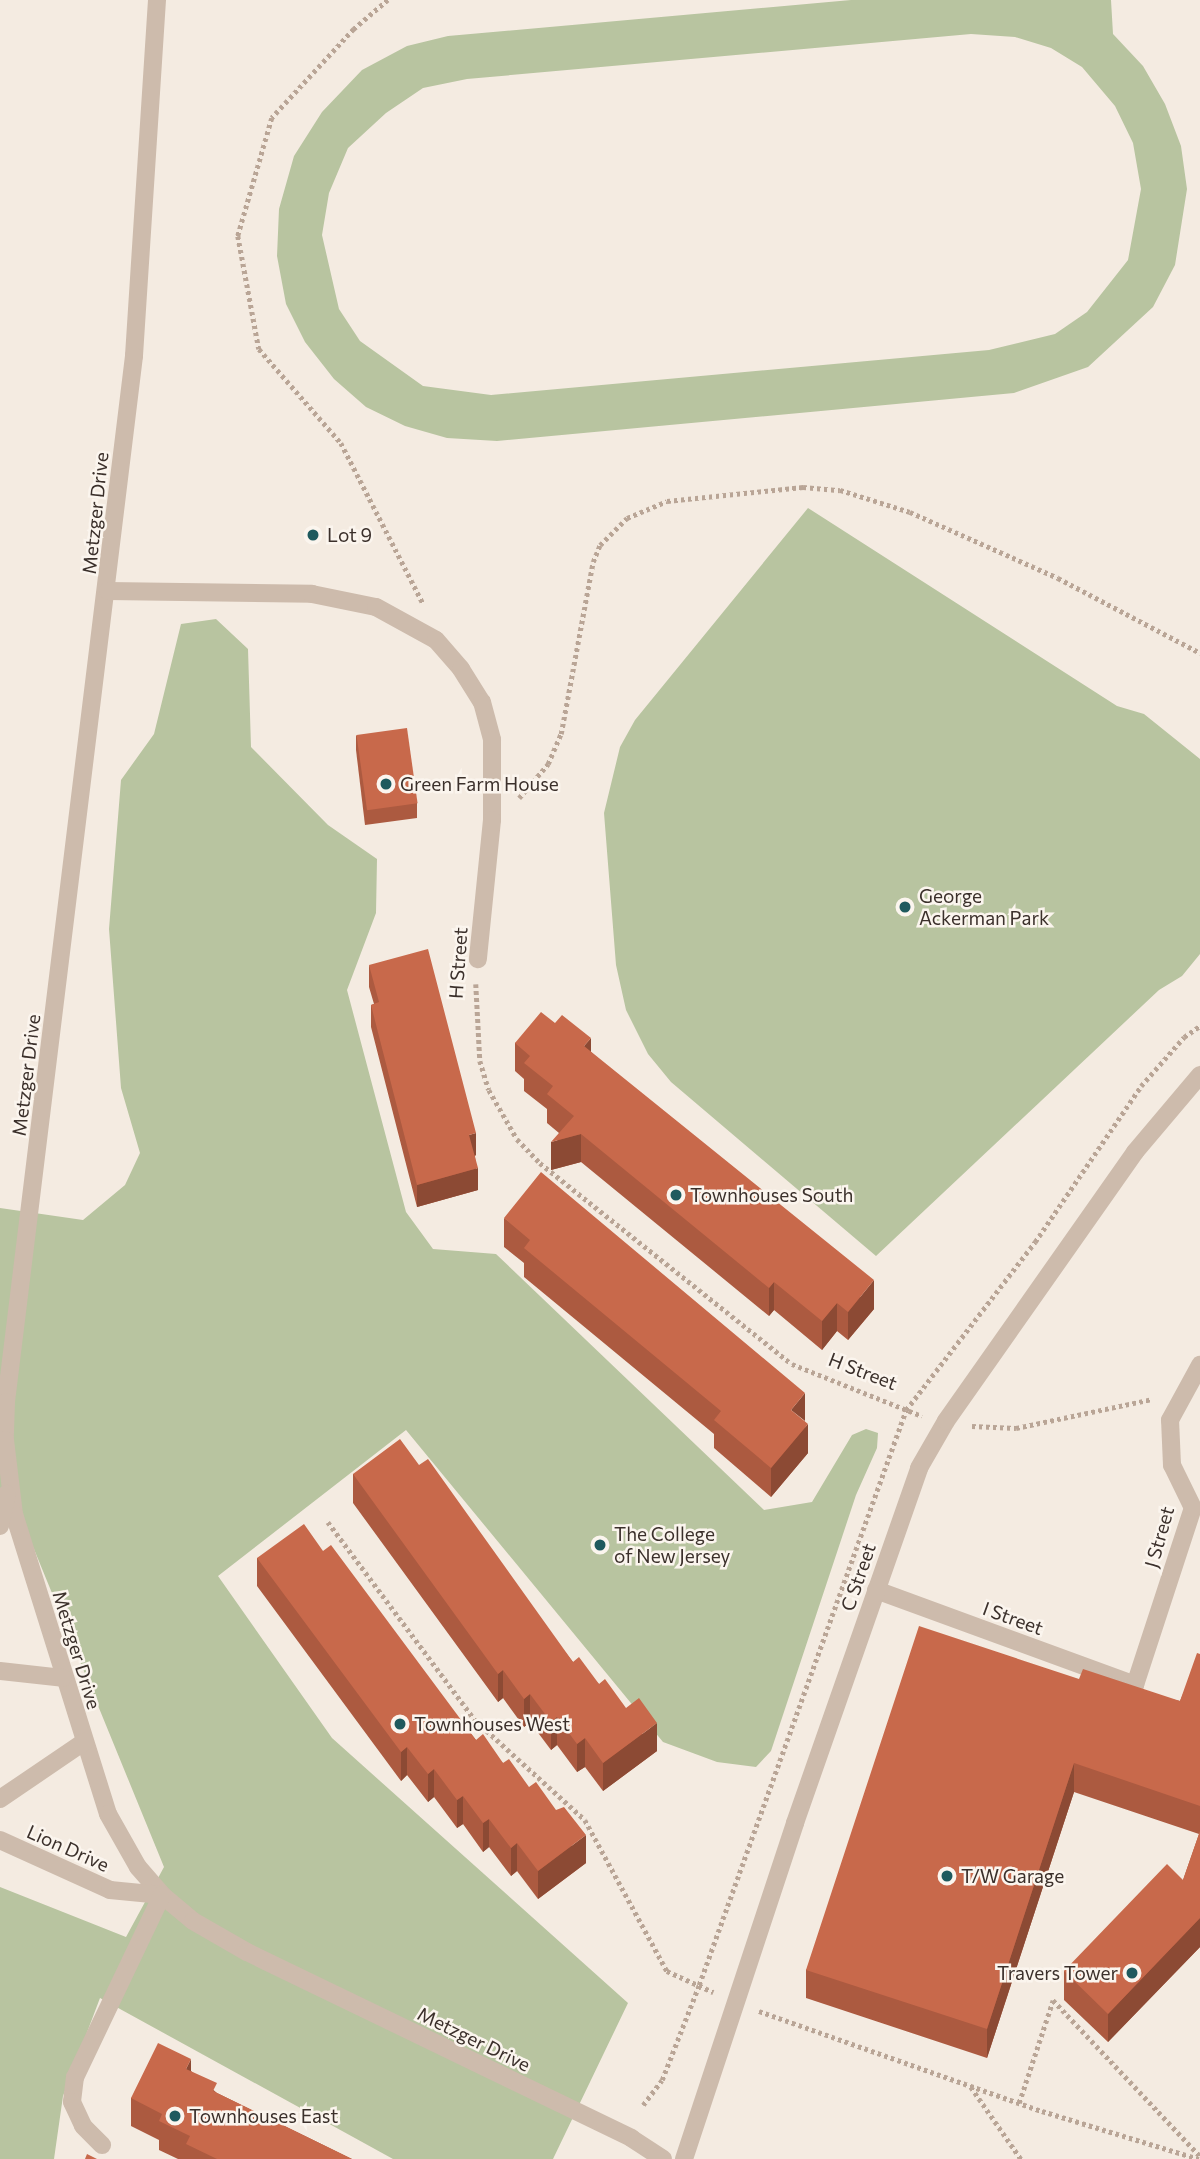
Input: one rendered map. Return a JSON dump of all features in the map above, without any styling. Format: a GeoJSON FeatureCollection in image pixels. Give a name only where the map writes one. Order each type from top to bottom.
{"type":"FeatureCollection","features":[{"type":"Feature","properties":{"kind":"street","name":"Metzger Drive"},"geometry":{"type":"LineString","coordinates":[[157,0],[147,200],[108,591],[6,1402],[9,1488],[62,1678],[119,1837],[162,1895],[193,1921],[247,1952],[631,2138],[663,2159]]}},
{"type":"Feature","properties":{"kind":"street","name":"H Street"},"geometry":{"type":"LineString","coordinates":[[108,591],[312,594],[376,607],[436,640],[461,668],[482,702],[492,740],[492,820],[478,959]]}},
{"type":"Feature","properties":{"kind":"street","name":"C Street"},"geometry":{"type":"LineString","coordinates":[[684,2159],[919,1468],[946,1421],[1135,1152],[1200,1075]]}},
{"type":"Feature","properties":{"kind":"street","name":"J Street"},"geometry":{"type":"LineString","coordinates":[[1135,1685],[1193,1508],[1172,1465],[1170,1420],[1183,1391],[1200,1365]]}},
{"type":"Feature","properties":{"kind":"street"},"geometry":{"type":"LineString","coordinates":[[0,1526],[9,1488]]}},
{"type":"Feature","properties":{"kind":"street","name":"I Street"},"geometry":{"type":"LineString","coordinates":[[876,1590],[1135,1685]]}},
{"type":"Feature","properties":{"kind":"street"},"geometry":{"type":"LineString","coordinates":[[0,1671],[62,1678]]}},
{"type":"Feature","properties":{"kind":"street"},"geometry":{"type":"LineString","coordinates":[[0,1799],[84,1741]]}},
{"type":"Feature","properties":{"kind":"street","name":"Lion Drive"},"geometry":{"type":"LineString","coordinates":[[0,1840],[110,1889],[162,1895]]}},
{"type":"Feature","properties":{"kind":"street"},"geometry":{"type":"LineString","coordinates":[[102,2145],[83,2126],[72,2102],[75,2077],[162,1895]]}},
{"type":"Feature","properties":{"kind":"path"},"geometry":{"type":"LineString","coordinates":[[387,0],[354,29],[272,118],[238,236],[259,349],[341,443],[423,604],[436,640]]}},
{"type":"Feature","properties":{"kind":"path"},"geometry":{"type":"LineString","coordinates":[[492,820],[533,783],[548,764],[561,734],[600,545],[627,517],[667,501],[803,487],[840,490],[910,512],[1058,578],[1200,653]]}},
{"type":"Feature","properties":{"kind":"path","name":"H Street"},"geometry":{"type":"LineString","coordinates":[[478,959],[480,1061],[500,1114],[540,1163],[792,1364],[922,1416]]}},
{"type":"Feature","properties":{"kind":"path"},"geometry":{"type":"LineString","coordinates":[[971,1426],[1016,1427],[1183,1391]]}},
{"type":"Feature","properties":{"kind":"path"},"geometry":{"type":"LineString","coordinates":[[328,1522],[476,1721],[585,1821],[667,1971],[714,1992]]}},
{"type":"Feature","properties":{"kind":"path"},"geometry":{"type":"LineString","coordinates":[[1019,2103],[1053,2000],[1200,2158]]}},
{"type":"Feature","properties":{"kind":"path"},"geometry":{"type":"LineString","coordinates":[[753,2009],[1019,2103],[1200,2158]]}},
{"type":"Feature","properties":{"kind":"path"},"geometry":{"type":"LineString","coordinates":[[971,2086],[1021,2159]]}},
{"type":"Feature","properties":{"kind":"green space"},"geometry":{"type":"Polygon","coordinates":[[[851,0],[1111,0],[1113,34],[1143,66],[1165,104],[1181,146],[1187,189],[1175,265],[1153,307],[1088,367],[1014,393],[497,441],[447,438],[405,426],[366,407],[334,379],[305,342],[286,304],[277,256],[279,209],[294,156],[322,112],[362,70],[407,46],[448,36],[851,0]],[[971,34],[467,79],[423,88],[386,113],[348,148],[329,193],[322,235],[339,309],[360,341],[423,386],[491,395],[989,350],[1055,334],[1087,312],[1128,260],[1141,189],[1133,143],[1115,106],[1082,67],[1051,48],[1015,37],[971,34]]]}},
{"type":"Feature","properties":{"kind":"green space","name":"George Ackerman Park"},"geometry":{"type":"Polygon","coordinates":[[[808,508],[1117,706],[1144,714],[1200,759],[1200,954],[1182,976],[1159,990],[876,1256],[671,1082],[648,1054],[626,1010],[616,965],[604,813],[620,747],[635,720],[808,508]]]}},
{"type":"Feature","properties":{"kind":"green space"},"geometry":{"type":"Polygon","coordinates":[[[216,619],[248,649],[251,747],[328,825],[377,859],[376,913],[347,990],[406,1212],[433,1249],[496,1254],[764,1510],[812,1502],[852,1435],[866,1429],[878,1433],[877,1448],[856,1495],[771,1751],[756,1767],[717,1762],[663,1742],[406,1430],[218,1576],[332,1738],[628,2003],[553,2159],[393,2159],[100,1998],[63,2096],[54,2159],[0,2159],[0,1887],[126,1937],[164,1867],[9,1488],[0,1496],[0,1208],[83,1220],[125,1185],[140,1153],[121,1088],[109,929],[121,780],[154,734],[181,624],[216,619]]]}},
{"type":"Feature","properties":{"kind":"building","name":"Green Farm House"},"geometry":{"type":"Polygon","coordinates":[[[407,728],[418,803],[367,810],[356,735],[407,728]]]}},
{"type":"Feature","properties":{"kind":"building"},"geometry":{"type":"Polygon","coordinates":[[[428,949],[476,1133],[469,1135],[478,1168],[417,1185],[371,1005],[379,1002],[369,965],[428,949]]]}},
{"type":"Feature","properties":{"kind":"building"},"geometry":{"type":"Polygon","coordinates":[[[541,1012],[555,1023],[562,1015],[591,1038],[584,1046],[874,1280],[848,1312],[837,1303],[822,1321],[774,1282],[769,1288],[581,1134],[551,1142],[574,1116],[547,1094],[553,1086],[524,1063],[530,1056],[515,1043],[541,1012]]]}},
{"type":"Feature","properties":{"kind":"building"},"geometry":{"type":"Polygon","coordinates":[[[541,1172],[805,1393],[791,1410],[808,1424],[771,1468],[714,1420],[721,1411],[524,1248],[530,1240],[504,1218],[541,1172]]]}},
{"type":"Feature","properties":{"kind":"building","name":"Townhouses West"},"geometry":{"type":"Polygon","coordinates":[[[400,1439],[419,1465],[428,1459],[573,1662],[579,1657],[599,1684],[605,1679],[626,1708],[639,1698],[657,1723],[603,1763],[585,1738],[577,1744],[557,1717],[551,1722],[530,1694],[524,1699],[503,1670],[498,1674],[353,1474],[400,1439]]]}},
{"type":"Feature","properties":{"kind":"building","name":"Townhouses West"},"geometry":{"type":"Polygon","coordinates":[[[304,1524],[323,1551],[331,1545],[476,1740],[483,1734],[503,1763],[509,1759],[529,1787],[536,1782],[556,1810],[564,1807],[586,1835],[538,1871],[517,1843],[511,1848],[489,1819],[483,1823],[463,1796],[457,1800],[434,1769],[428,1774],[407,1747],[401,1752],[257,1558],[304,1524]]]}},
{"type":"Feature","properties":{"kind":"building","name":"T/W Garage"},"geometry":{"type":"Polygon","coordinates":[[[919,1626],[1079,1679],[1083,1669],[1180,1701],[1197,1653],[1200,1654],[1200,1806],[1074,1763],[987,2029],[806,1970],[919,1626]]]}},
{"type":"Feature","properties":{"kind":"building","name":"Travers Tower"},"geometry":{"type":"Polygon","coordinates":[[[1200,1831],[1200,1918],[1108,2014],[1064,1971],[1167,1864],[1183,1880],[1200,1831]]]}},
{"type":"Feature","properties":{"kind":"building"},"geometry":{"type":"Polygon","coordinates":[[[158,2043],[191,2059],[186,2069],[217,2083],[213,2091],[352,2159],[217,2159],[186,2144],[190,2136],[159,2121],[162,2114],[131,2098],[158,2043]]]}},
{"type":"Feature","properties":{"kind":"place","name":"Lot 9"},"geometry":{"type":"Point","coordinates":[313,535]}},
{"type":"Feature","properties":{"kind":"place","name":"Green Farm House"},"geometry":{"type":"Point","coordinates":[386,784]}},
{"type":"Feature","properties":{"kind":"place","name":"George Ackerman Park"},"geometry":{"type":"Point","coordinates":[905,907]}},
{"type":"Feature","properties":{"kind":"place","name":"Townhouses South"},"geometry":{"type":"Point","coordinates":[676,1195]}},
{"type":"Feature","properties":{"kind":"place","name":"The College of New Jersey"},"geometry":{"type":"Point","coordinates":[600,1545]}},
{"type":"Feature","properties":{"kind":"place","name":"Townhouses West"},"geometry":{"type":"Point","coordinates":[400,1724]}},
{"type":"Feature","properties":{"kind":"place","name":"T/W Garage"},"geometry":{"type":"Point","coordinates":[947,1876]}},
{"type":"Feature","properties":{"kind":"place","name":"Travers Tower"},"geometry":{"type":"Point","coordinates":[1132,1973]}},
{"type":"Feature","properties":{"kind":"place","name":"Townhouses East"},"geometry":{"type":"Point","coordinates":[175,2116]}}]}
